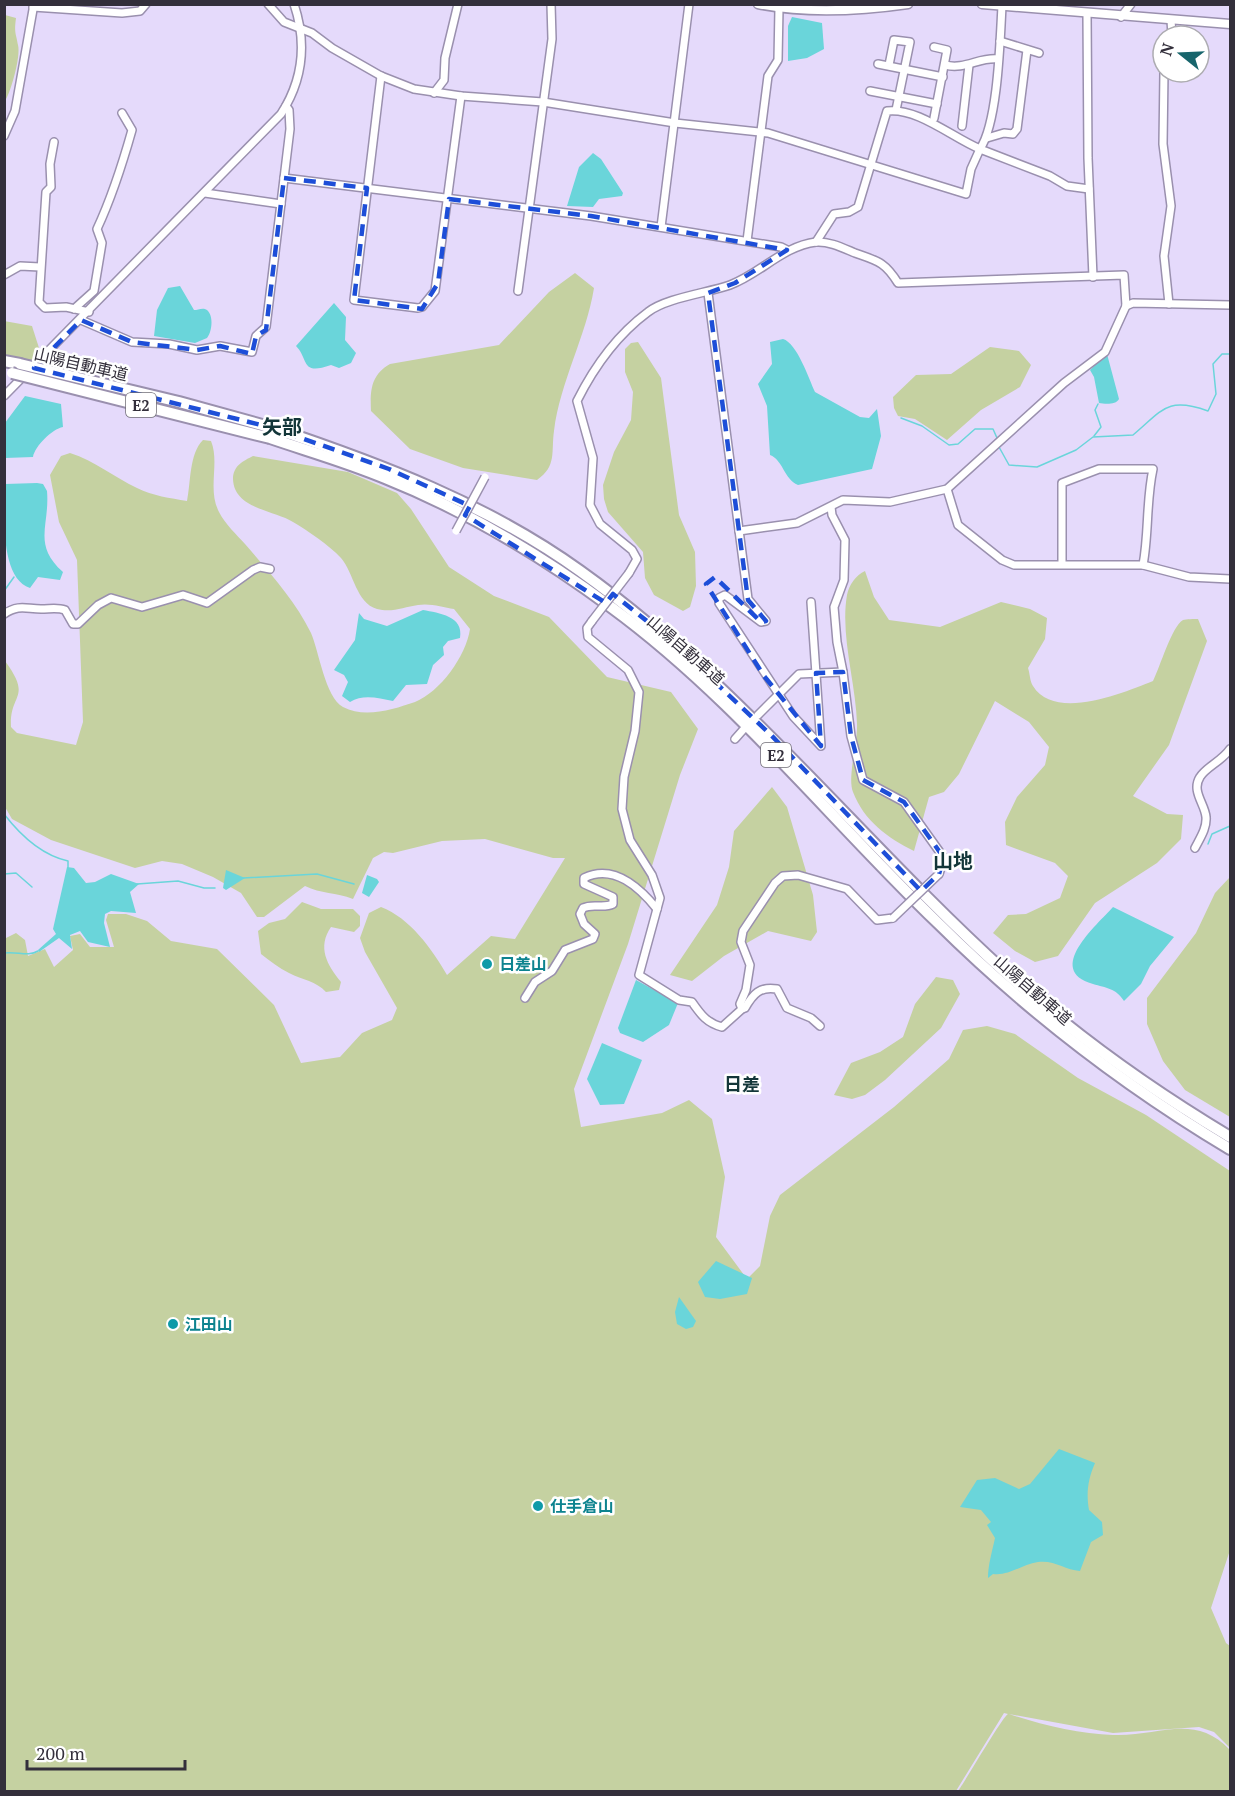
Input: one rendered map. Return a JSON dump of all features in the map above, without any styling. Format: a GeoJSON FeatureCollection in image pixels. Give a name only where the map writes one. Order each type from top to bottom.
{"type":"FeatureCollection","features":[{"type":"Feature","properties":{"kind":"highway","name":"山陽自動車道"},"geometry":{"type":"LineString","coordinates":[[4,361],[12,370],[272,433],[389,469],[457,499],[541,545],[618,598],[717,682],[945,915],[1008,975],[1122,1068],[1230,1137]]}},
{"type":"Feature","properties":{"kind":"highway","name":"山陽自動車道"},"geometry":{"type":"LineString","coordinates":[[272,433],[385,478],[453,509],[535,554],[613,608],[708,689],[937,922],[1034,1012],[1116,1076],[1230,1149]]}},
{"type":"Feature","properties":{"kind":"main road"},"geometry":{"type":"LineString","coordinates":[[758,4],[778,9],[908,4]]}},
{"type":"Feature","properties":{"kind":"main road"},"geometry":{"type":"LineString","coordinates":[[982,4],[1230,24]]}},
{"type":"Feature","properties":{"kind":"street"},"geometry":{"type":"LineString","coordinates":[[4,136],[15,111],[33,6],[122,13],[140,11],[146,4]]}},
{"type":"Feature","properties":{"kind":"street"},"geometry":{"type":"LineString","coordinates":[[267,4],[284,22],[301,27],[381,76],[414,89],[460,96],[543,102],[675,123],[762,133],[966,194],[971,169],[987,138],[998,59],[1002,6]]}},
{"type":"Feature","properties":{"kind":"street"},"geometry":{"type":"LineString","coordinates":[[4,396],[275,122],[286,106],[300,71],[301,27],[294,4]]}},
{"type":"Feature","properties":{"kind":"street"},"geometry":{"type":"LineString","coordinates":[[434,93],[444,81],[445,58],[458,4]]}},
{"type":"Feature","properties":{"kind":"street"},"geometry":{"type":"LineString","coordinates":[[518,291],[552,39],[551,4]]}},
{"type":"Feature","properties":{"kind":"street"},"geometry":{"type":"LineString","coordinates":[[661,227],[689,4]]}},
{"type":"Feature","properties":{"kind":"street"},"geometry":{"type":"LineString","coordinates":[[1121,16],[1131,4]]}},
{"type":"Feature","properties":{"kind":"street"},"geometry":{"type":"LineString","coordinates":[[747,241],[768,76],[778,60],[778,9]]}},
{"type":"Feature","properties":{"kind":"street"},"geometry":{"type":"LineString","coordinates":[[1087,14],[1089,189],[1093,277]]}},
{"type":"Feature","properties":{"kind":"street"},"geometry":{"type":"LineString","coordinates":[[1171,20],[1171,24]]}},
{"type":"Feature","properties":{"kind":"street"},"geometry":{"type":"LineString","coordinates":[[889,65],[894,39],[910,42],[896,110]]}},
{"type":"Feature","properties":{"kind":"street"},"geometry":{"type":"LineString","coordinates":[[1000,41],[1039,53]]}},
{"type":"Feature","properties":{"kind":"street"},"geometry":{"type":"LineString","coordinates":[[934,47],[947,50],[934,118]]}},
{"type":"Feature","properties":{"kind":"street"},"geometry":{"type":"LineString","coordinates":[[987,138],[1004,133],[1013,134],[1017,129],[1027,50]]}},
{"type":"Feature","properties":{"kind":"street"},"geometry":{"type":"LineString","coordinates":[[945,65],[955,67],[969,65],[984,57],[998,59]]}},
{"type":"Feature","properties":{"kind":"street"},"geometry":{"type":"LineString","coordinates":[[878,64],[943,77]]}},
{"type":"Feature","properties":{"kind":"street"},"geometry":{"type":"LineString","coordinates":[[962,126],[969,65]]}},
{"type":"Feature","properties":{"kind":"street"},"geometry":{"type":"LineString","coordinates":[[381,76],[354,300],[422,307],[435,291],[449,199],[460,96]]}},
{"type":"Feature","properties":{"kind":"street"},"geometry":{"type":"LineString","coordinates":[[1164,84],[1163,144],[1171,206],[1164,256],[1168,304]]}},
{"type":"Feature","properties":{"kind":"street"},"geometry":{"type":"LineString","coordinates":[[870,91],[937,104]]}},
{"type":"Feature","properties":{"kind":"street"},"geometry":{"type":"LineString","coordinates":[[81,320],[132,342],[169,344],[197,350],[220,346],[252,352],[256,336],[266,327],[290,129],[290,110],[286,106]]}},
{"type":"Feature","properties":{"kind":"street"},"geometry":{"type":"LineString","coordinates":[[816,242],[834,214],[849,212],[858,207],[887,111],[896,110],[933,123],[953,137],[1050,176],[1067,186],[1089,189]]}},
{"type":"Feature","properties":{"kind":"street"},"geometry":{"type":"LineString","coordinates":[[74,309],[94,291],[102,243],[97,229],[103,220],[132,129],[122,113]]}},
{"type":"Feature","properties":{"kind":"street"},"geometry":{"type":"LineString","coordinates":[[54,142],[50,164],[51,187],[45,192],[40,267],[41,307],[89,312]]}},
{"type":"Feature","properties":{"kind":"street"},"geometry":{"type":"LineString","coordinates":[[284,178],[531,208],[747,241],[787,250]]}},
{"type":"Feature","properties":{"kind":"street"},"geometry":{"type":"LineString","coordinates":[[206,193],[281,204]]}},
{"type":"Feature","properties":{"kind":"street"},"geometry":{"type":"LineString","coordinates":[[739,531],[797,523],[843,500],[890,502],[947,489],[1064,383],[1105,352],[1126,306],[1124,275],[898,283],[889,269],[880,262],[834,245],[816,242],[787,250],[735,283],[648,311],[620,336],[603,358],[577,401],[593,458],[590,506],[606,530],[632,550],[637,559],[587,628],[588,638],[628,670],[639,692],[635,731],[624,777],[622,809],[630,840],[659,888],[657,909],[639,975],[680,1000],[693,1002],[705,1020],[713,1025],[722,1027],[741,1008],[745,1008],[750,999],[766,987],[777,989],[787,1008],[812,1018],[820,1026]]}},
{"type":"Feature","properties":{"kind":"street"},"geometry":{"type":"LineString","coordinates":[[4,275],[20,266],[40,267]]}},
{"type":"Feature","properties":{"kind":"street"},"geometry":{"type":"LineString","coordinates":[[708,292],[748,599],[766,621],[761,622],[725,595],[719,598],[719,603],[764,676],[793,716],[821,746],[811,602]]}},
{"type":"Feature","properties":{"kind":"street"},"geometry":{"type":"LineString","coordinates":[[1126,306],[1133,303],[1230,305]]}},
{"type":"Feature","properties":{"kind":"street"},"geometry":{"type":"LineString","coordinates":[[1062,564],[1062,483],[1100,469],[1153,469],[1147,494],[1148,538],[1143,565]]}},
{"type":"Feature","properties":{"kind":"street"},"geometry":{"type":"LineString","coordinates":[[456,531],[485,477]]}},
{"type":"Feature","properties":{"kind":"street"},"geometry":{"type":"LineString","coordinates":[[947,489],[958,525],[1002,560],[1026,566],[1143,565],[1189,577],[1230,579]]}},
{"type":"Feature","properties":{"kind":"street"},"geometry":{"type":"LineString","coordinates":[[741,1008],[750,965],[741,942],[743,931],[775,883],[783,876],[798,875],[847,889],[878,920],[893,918],[939,874],[944,858],[904,801],[863,780],[851,736],[834,607],[844,580],[845,540],[832,515],[831,507]]}},
{"type":"Feature","properties":{"kind":"street"},"geometry":{"type":"LineString","coordinates":[[4,614],[25,606],[39,609],[59,608],[65,610],[72,624],[78,624],[98,605],[111,598],[142,607],[183,595],[207,603],[253,570],[260,567],[270,569]]}},
{"type":"Feature","properties":{"kind":"street"},"geometry":{"type":"LineString","coordinates":[[758,715],[799,674],[843,672]]}},
{"type":"Feature","properties":{"kind":"street"},"geometry":{"type":"LineString","coordinates":[[735,739],[743,730]]}},
{"type":"Feature","properties":{"kind":"street"},"geometry":{"type":"LineString","coordinates":[[1196,848],[1204,832],[1206,818],[1199,798],[1198,780],[1205,772],[1221,762],[1230,749]]}},
{"type":"Feature","properties":{"kind":"street"},"geometry":{"type":"LineString","coordinates":[[525,998],[535,982],[552,970],[565,950],[593,939],[595,934],[584,924],[580,914],[583,908],[589,905],[613,904],[613,897],[584,884],[584,879],[608,874],[627,880],[637,886],[657,909]]}},
{"type":"Feature","properties":{"kind":"highlighted area"},"geometry":{"type":"Polygon","coordinates":[[[284,178],[367,188],[354,300],[422,309],[438,283],[449,199],[591,216],[787,250],[735,283],[708,293],[748,600],[766,621],[761,622],[715,577],[706,584],[764,676],[821,746],[816,673],[843,672],[851,736],[863,780],[904,802],[944,858],[939,874],[921,891],[771,735],[667,637],[613,594],[606,603],[465,515],[470,506],[389,469],[273,428],[34,368],[81,320],[132,342],[197,350],[220,346],[252,354],[256,336],[266,330],[284,178]]]}},
{"type":"Feature","properties":{"kind":"shaded area"},"geometry":{"type":"Polygon","coordinates":[[[5,15],[16,18],[15,30],[19,50],[15,74],[5,101],[5,15]]]}},
{"type":"Feature","properties":{"kind":"shaded area"},"geometry":{"type":"Polygon","coordinates":[[[792,17],[822,23],[824,49],[807,58],[788,61],[788,26],[792,17]]]}},
{"type":"Feature","properties":{"kind":"shaded area"},"geometry":{"type":"Polygon","coordinates":[[[593,153],[601,159],[623,193],[622,196],[599,199],[593,207],[567,206],[579,167],[593,153]]]}},
{"type":"Feature","properties":{"kind":"shaded area"},"geometry":{"type":"Polygon","coordinates":[[[575,273],[594,288],[557,413],[552,458],[548,469],[537,480],[463,468],[410,449],[371,411],[373,384],[384,368],[390,364],[499,345],[549,292],[575,273]]]}},
{"type":"Feature","properties":{"kind":"shaded area"},"geometry":{"type":"Polygon","coordinates":[[[180,286],[194,310],[205,309],[211,316],[212,324],[209,335],[195,343],[154,336],[157,310],[168,288],[180,286]]]}},
{"type":"Feature","properties":{"kind":"shaded area"},"geometry":{"type":"Polygon","coordinates":[[[334,303],[346,317],[345,340],[356,353],[351,363],[339,368],[331,365],[321,368],[310,367],[296,346],[334,303]]]}},
{"type":"Feature","properties":{"kind":"shaded area"},"geometry":{"type":"Polygon","coordinates":[[[4,321],[32,326],[39,348],[31,363],[5,356],[4,321]]]}},
{"type":"Feature","properties":{"kind":"shaded area"},"geometry":{"type":"Polygon","coordinates":[[[783,339],[798,354],[815,392],[860,417],[869,418],[877,409],[881,436],[872,469],[798,485],[770,455],[767,406],[758,384],[772,364],[770,342],[783,339]]]}},
{"type":"Feature","properties":{"kind":"shaded area"},"geometry":{"type":"Polygon","coordinates":[[[638,342],[661,378],[679,515],[695,552],[696,586],[690,607],[683,611],[654,595],[645,578],[643,552],[608,512],[604,499],[603,485],[614,452],[631,420],[633,392],[625,372],[625,349],[631,343],[638,342]]]}},
{"type":"Feature","properties":{"kind":"shaded area"},"geometry":{"type":"Polygon","coordinates":[[[990,347],[1019,351],[1031,365],[1020,387],[981,410],[947,440],[915,419],[898,416],[894,408],[893,397],[916,375],[951,374],[990,347]]]}},
{"type":"Feature","properties":{"kind":"shaded area"},"geometry":{"type":"Polygon","coordinates":[[[1107,354],[1119,399],[1107,404],[1099,403],[1094,377],[1090,370],[1107,354]]]}},
{"type":"Feature","properties":{"kind":"shaded area"},"geometry":{"type":"Polygon","coordinates":[[[25,396],[61,404],[63,427],[45,439],[33,457],[5,458],[5,423],[25,396]]]}},
{"type":"Feature","properties":{"kind":"shaded area"},"geometry":{"type":"Polygon","coordinates":[[[203,440],[211,441],[213,449],[214,494],[219,512],[297,609],[311,633],[327,684],[337,702],[343,707],[352,711],[379,712],[407,705],[424,697],[434,690],[450,672],[463,650],[470,629],[454,609],[423,605],[388,610],[370,606],[364,601],[341,558],[331,548],[293,522],[247,503],[240,497],[235,489],[233,474],[239,464],[253,456],[348,472],[397,493],[411,509],[449,567],[494,596],[549,617],[607,677],[671,692],[698,729],[680,775],[628,944],[574,1089],[581,1127],[662,1113],[689,1100],[712,1119],[725,1177],[716,1237],[747,1279],[760,1266],[770,1216],[780,1195],[894,1107],[949,1059],[963,1030],[987,1026],[1015,1034],[1078,1078],[1146,1115],[1230,1171],[1230,1550],[1211,1608],[1226,1643],[1230,1646],[1230,1748],[1214,1732],[1199,1727],[1113,1733],[1009,1714],[1034,1722],[1087,1733],[1129,1735],[1175,1729],[1203,1732],[1230,1750],[1230,1791],[958,1791],[1008,1714],[1004,1713],[956,1791],[5,1791],[4,939],[16,933],[25,940],[28,956],[45,949],[54,967],[73,950],[70,936],[80,934],[90,947],[114,947],[106,920],[108,914],[126,914],[147,921],[171,941],[217,949],[274,1005],[301,1063],[340,1057],[362,1033],[392,1020],[397,1008],[365,952],[360,938],[369,913],[381,907],[411,926],[447,975],[491,936],[515,939],[565,858],[553,858],[485,839],[442,841],[393,853],[384,852],[373,858],[353,899],[305,886],[264,917],[257,917],[241,893],[213,877],[182,864],[162,861],[135,868],[51,840],[12,819],[5,807],[5,661],[13,673],[19,690],[11,716],[11,727],[17,733],[76,745],[83,722],[77,560],[59,522],[50,475],[61,456],[70,453],[88,460],[143,491],[187,501],[193,460],[203,440]]]}},
{"type":"Feature","properties":{"kind":"shaded area"},"geometry":{"type":"Polygon","coordinates":[[[5,484],[43,484],[47,491],[45,543],[54,562],[63,572],[60,580],[38,577],[30,588],[20,582],[13,572],[9,559],[4,512],[5,484]]]}},
{"type":"Feature","properties":{"kind":"shaded area"},"geometry":{"type":"Polygon","coordinates":[[[865,571],[874,597],[889,620],[940,627],[1001,602],[1030,609],[1047,618],[1045,639],[1028,668],[1033,686],[1043,697],[1057,702],[1091,701],[1153,681],[1179,624],[1183,620],[1198,619],[1207,641],[1169,745],[1133,796],[1167,814],[1183,815],[1181,839],[1157,863],[1095,903],[1058,956],[1035,962],[1015,951],[993,933],[1008,915],[1026,914],[1060,898],[1068,876],[1055,863],[1006,845],[1005,822],[1017,797],[1045,765],[1049,747],[1029,722],[995,701],[959,774],[944,792],[929,797],[914,851],[878,828],[858,802],[851,786],[857,724],[845,611],[849,588],[865,571]]]}},
{"type":"Feature","properties":{"kind":"shaded area"},"geometry":{"type":"Polygon","coordinates":[[[423,610],[449,617],[458,625],[460,631],[460,638],[448,641],[443,647],[444,655],[433,665],[427,684],[406,685],[393,701],[365,697],[350,702],[342,696],[348,682],[344,675],[334,670],[355,640],[359,613],[364,619],[387,626],[423,610]]]}},
{"type":"Feature","properties":{"kind":"shaded area"},"geometry":{"type":"Polygon","coordinates":[[[772,787],[787,807],[813,895],[817,932],[811,941],[768,931],[724,956],[692,981],[670,975],[717,905],[729,867],[734,831],[772,787]]]}},
{"type":"Feature","properties":{"kind":"shaded area"},"geometry":{"type":"Polygon","coordinates":[[[67,867],[74,868],[86,883],[95,882],[111,874],[139,884],[130,892],[136,913],[111,911],[105,914],[104,923],[110,947],[88,942],[80,931],[70,935],[72,949],[59,938],[39,952],[38,950],[56,934],[53,929],[67,867]]]}},
{"type":"Feature","properties":{"kind":"shaded area"},"geometry":{"type":"Polygon","coordinates":[[[226,870],[245,878],[226,890],[223,888],[226,870]]]}},
{"type":"Feature","properties":{"kind":"shaded area"},"geometry":{"type":"Polygon","coordinates":[[[367,875],[379,882],[369,897],[362,893],[367,875]]]}},
{"type":"Feature","properties":{"kind":"shaded area"},"geometry":{"type":"Polygon","coordinates":[[[1230,877],[1230,1117],[1185,1090],[1163,1061],[1147,1024],[1147,998],[1196,933],[1215,893],[1230,877]]]}},
{"type":"Feature","properties":{"kind":"shaded area"},"geometry":{"type":"Polygon","coordinates":[[[302,902],[321,909],[353,909],[360,916],[360,926],[354,932],[331,927],[327,934],[325,956],[341,982],[339,990],[326,992],[314,983],[285,971],[261,954],[258,931],[269,923],[285,919],[302,902]]]}},
{"type":"Feature","properties":{"kind":"shaded area"},"geometry":{"type":"Polygon","coordinates":[[[1113,907],[1174,937],[1150,966],[1141,984],[1124,1001],[1114,991],[1079,977],[1073,969],[1074,958],[1079,947],[1113,907]]]}},
{"type":"Feature","properties":{"kind":"shaded area"},"geometry":{"type":"Polygon","coordinates":[[[936,977],[953,980],[960,994],[941,1028],[885,1080],[865,1095],[852,1099],[834,1095],[851,1063],[880,1052],[903,1037],[915,1004],[936,977]]]}},
{"type":"Feature","properties":{"kind":"shaded area"},"geometry":{"type":"Polygon","coordinates":[[[636,980],[678,1003],[669,1025],[643,1042],[620,1033],[618,1028],[636,980]]]}},
{"type":"Feature","properties":{"kind":"shaded area"},"geometry":{"type":"Polygon","coordinates":[[[602,1043],[642,1060],[624,1104],[600,1105],[587,1079],[602,1043]]]}},
{"type":"Feature","properties":{"kind":"shaded area"},"geometry":{"type":"Polygon","coordinates":[[[716,1261],[752,1278],[747,1294],[720,1299],[705,1297],[698,1282],[716,1261]]]}},
{"type":"Feature","properties":{"kind":"shaded area"},"geometry":{"type":"Polygon","coordinates":[[[679,1297],[696,1321],[693,1327],[686,1329],[677,1324],[675,1312],[679,1297]]]}},
{"type":"Feature","properties":{"kind":"shaded area"},"geometry":{"type":"Polygon","coordinates":[[[1059,1449],[1095,1463],[1088,1486],[1088,1504],[1089,1510],[1102,1522],[1103,1535],[1091,1542],[1080,1571],[1050,1562],[1038,1562],[1005,1573],[993,1574],[988,1578],[995,1538],[987,1525],[991,1522],[981,1510],[960,1507],[977,1480],[995,1478],[1019,1489],[1030,1484],[1059,1449]]]}},
{"type":"Feature","properties":{"kind":"waterway"},"geometry":{"type":"LineString","coordinates":[[999,447],[1009,465],[1037,467],[1076,450],[1093,437],[1133,435],[1166,408],[1183,405],[1208,411],[1216,394],[1213,364],[1222,354],[1230,354]]}},
{"type":"Feature","properties":{"kind":"waterway"},"geometry":{"type":"LineString","coordinates":[[1094,436],[1101,427],[1095,410],[1098,404]]}},
{"type":"Feature","properties":{"kind":"waterway"},"geometry":{"type":"LineString","coordinates":[[901,418],[922,426],[949,445],[958,444],[975,429],[993,429],[997,438]]}},
{"type":"Feature","properties":{"kind":"waterway"},"geometry":{"type":"LineString","coordinates":[[4,591],[14,577]]}},
{"type":"Feature","properties":{"kind":"waterway"},"geometry":{"type":"LineString","coordinates":[[4,814],[17,830],[40,849],[68,861],[68,869]]}},
{"type":"Feature","properties":{"kind":"waterway"},"geometry":{"type":"LineString","coordinates":[[1208,844],[1212,834],[1230,826]]}},
{"type":"Feature","properties":{"kind":"waterway"},"geometry":{"type":"LineString","coordinates":[[4,874],[16,873],[32,887]]}},
{"type":"Feature","properties":{"kind":"waterway"},"geometry":{"type":"LineString","coordinates":[[243,878],[317,874],[354,884]]}},
{"type":"Feature","properties":{"kind":"waterway"},"geometry":{"type":"LineString","coordinates":[[137,884],[178,881],[204,888],[215,888]]}},
{"type":"Feature","properties":{"kind":"waterway"},"geometry":{"type":"LineString","coordinates":[[4,953],[30,954],[38,951]]}},
{"type":"Feature","properties":{"kind":"place","name":"日差山"},"geometry":{"type":"Point","coordinates":[487,964]}},
{"type":"Feature","properties":{"kind":"place","name":"江田山"},"geometry":{"type":"Point","coordinates":[173,1324]}},
{"type":"Feature","properties":{"kind":"place","name":"仕手倉山"},"geometry":{"type":"Point","coordinates":[538,1506]}},
{"type":"Feature","properties":{"kind":"district","name":"矢部"},"geometry":{"type":"Point","coordinates":[282,426]}},
{"type":"Feature","properties":{"kind":"district","name":"山地"},"geometry":{"type":"Point","coordinates":[953,860]}},
{"type":"Feature","properties":{"kind":"district","name":"日差"},"geometry":{"type":"Point","coordinates":[742,1084]}}]}
